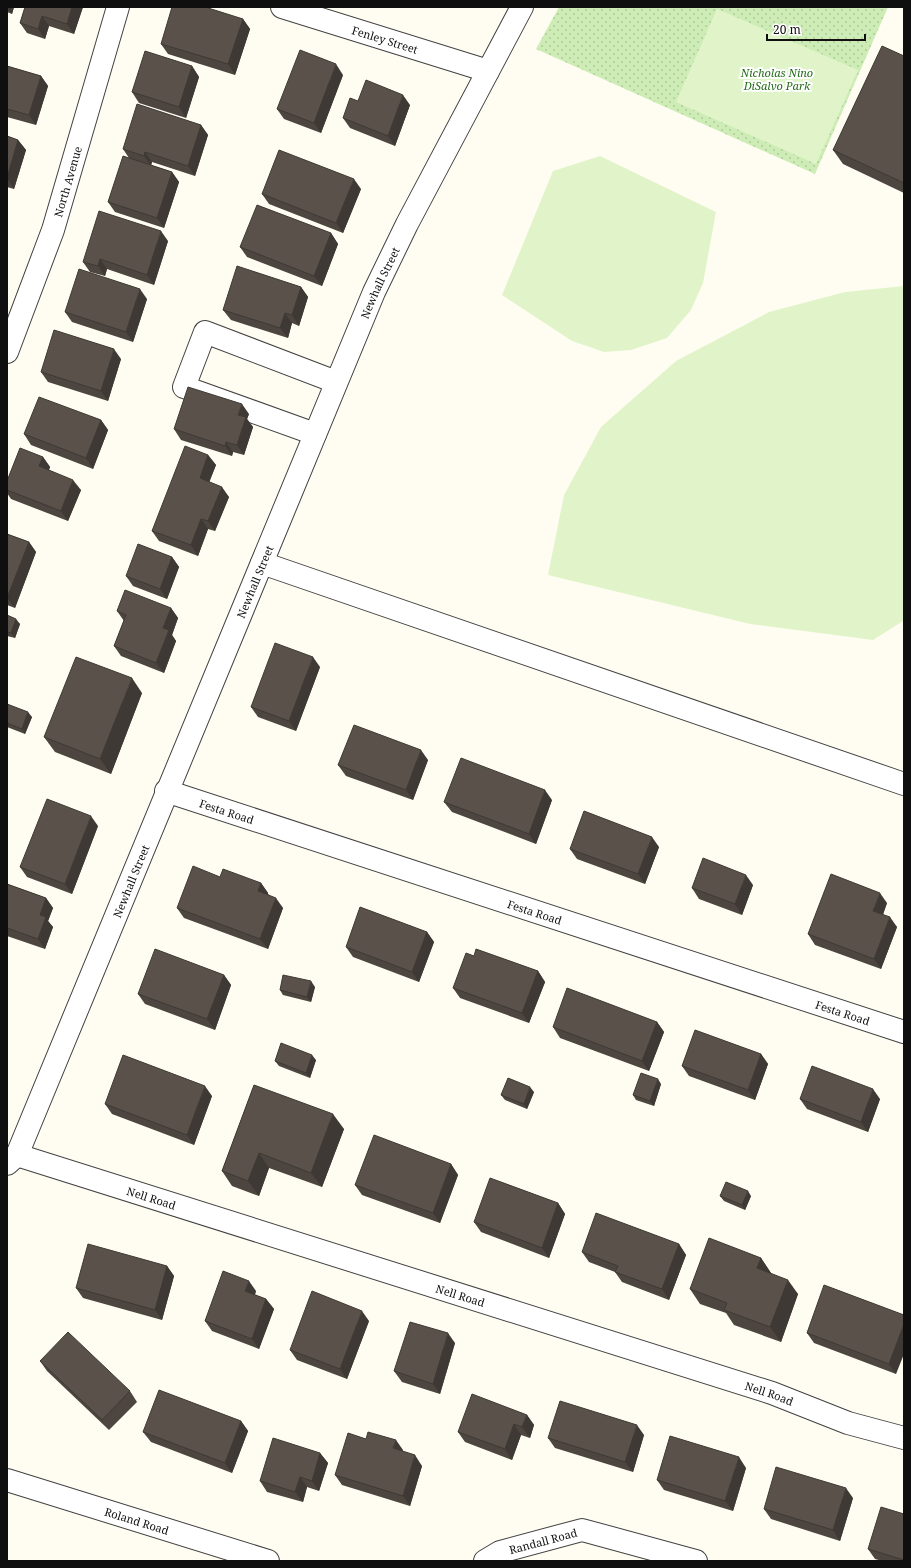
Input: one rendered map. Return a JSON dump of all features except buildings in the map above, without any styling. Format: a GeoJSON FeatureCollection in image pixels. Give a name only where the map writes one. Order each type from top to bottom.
{"type":"FeatureCollection","features":[{"type":"Feature","properties":{"kind":"street","name":"North Avenue"},"geometry":{"type":"LineString","coordinates":[[7,352],[53,230],[118,7]]}},
{"type":"Feature","properties":{"kind":"street","name":"Fenley Street"},"geometry":{"type":"LineString","coordinates":[[282,7],[488,71]]}},
{"type":"Feature","properties":{"kind":"street","name":"Newhall Street"},"geometry":{"type":"LineString","coordinates":[[12,1160],[374,292],[407,224],[522,7]]}},
{"type":"Feature","properties":{"kind":"street"},"geometry":{"type":"LineString","coordinates":[[315,434],[184,387],[205,332],[336,382]]}},
{"type":"Feature","properties":{"kind":"street"},"geometry":{"type":"LineString","coordinates":[[262,563],[904,784]]}},
{"type":"Feature","properties":{"kind":"street","name":"Festa Road"},"geometry":{"type":"LineString","coordinates":[[166,791],[904,1032]]}},
{"type":"Feature","properties":{"kind":"street","name":"Nell Road"},"geometry":{"type":"LineString","coordinates":[[12,1160],[772,1393],[848,1422],[904,1438]]}},
{"type":"Feature","properties":{"kind":"street","name":"Roland Road"},"geometry":{"type":"LineString","coordinates":[[7,1480],[268,1561]]}},
{"type":"Feature","properties":{"kind":"street","name":"Randall Road"},"geometry":{"type":"LineString","coordinates":[[485,1561],[500,1552],[582,1530],[696,1561]]}},
{"type":"Feature","properties":{"kind":"green space","name":"Nicholas Nino DiSalvo Park"},"geometry":{"type":"Polygon","coordinates":[[[559,7],[888,7],[815,174],[536,49],[559,7]]]}},
{"type":"Feature","properties":{"kind":"green space"},"geometry":{"type":"Polygon","coordinates":[[[717,9],[858,70],[816,164],[676,102],[717,9]]]}},
{"type":"Feature","properties":{"kind":"green space"},"geometry":{"type":"Polygon","coordinates":[[[600,156],[716,212],[703,283],[691,310],[667,338],[631,350],[604,352],[572,341],[502,295],[553,171],[600,156]]]}},
{"type":"Feature","properties":{"kind":"green space"},"geometry":{"type":"Polygon","coordinates":[[[904,286],[903,621],[873,640],[750,624],[548,575],[564,495],[601,427],[676,361],[769,312],[845,292],[904,286]]]}}]}
